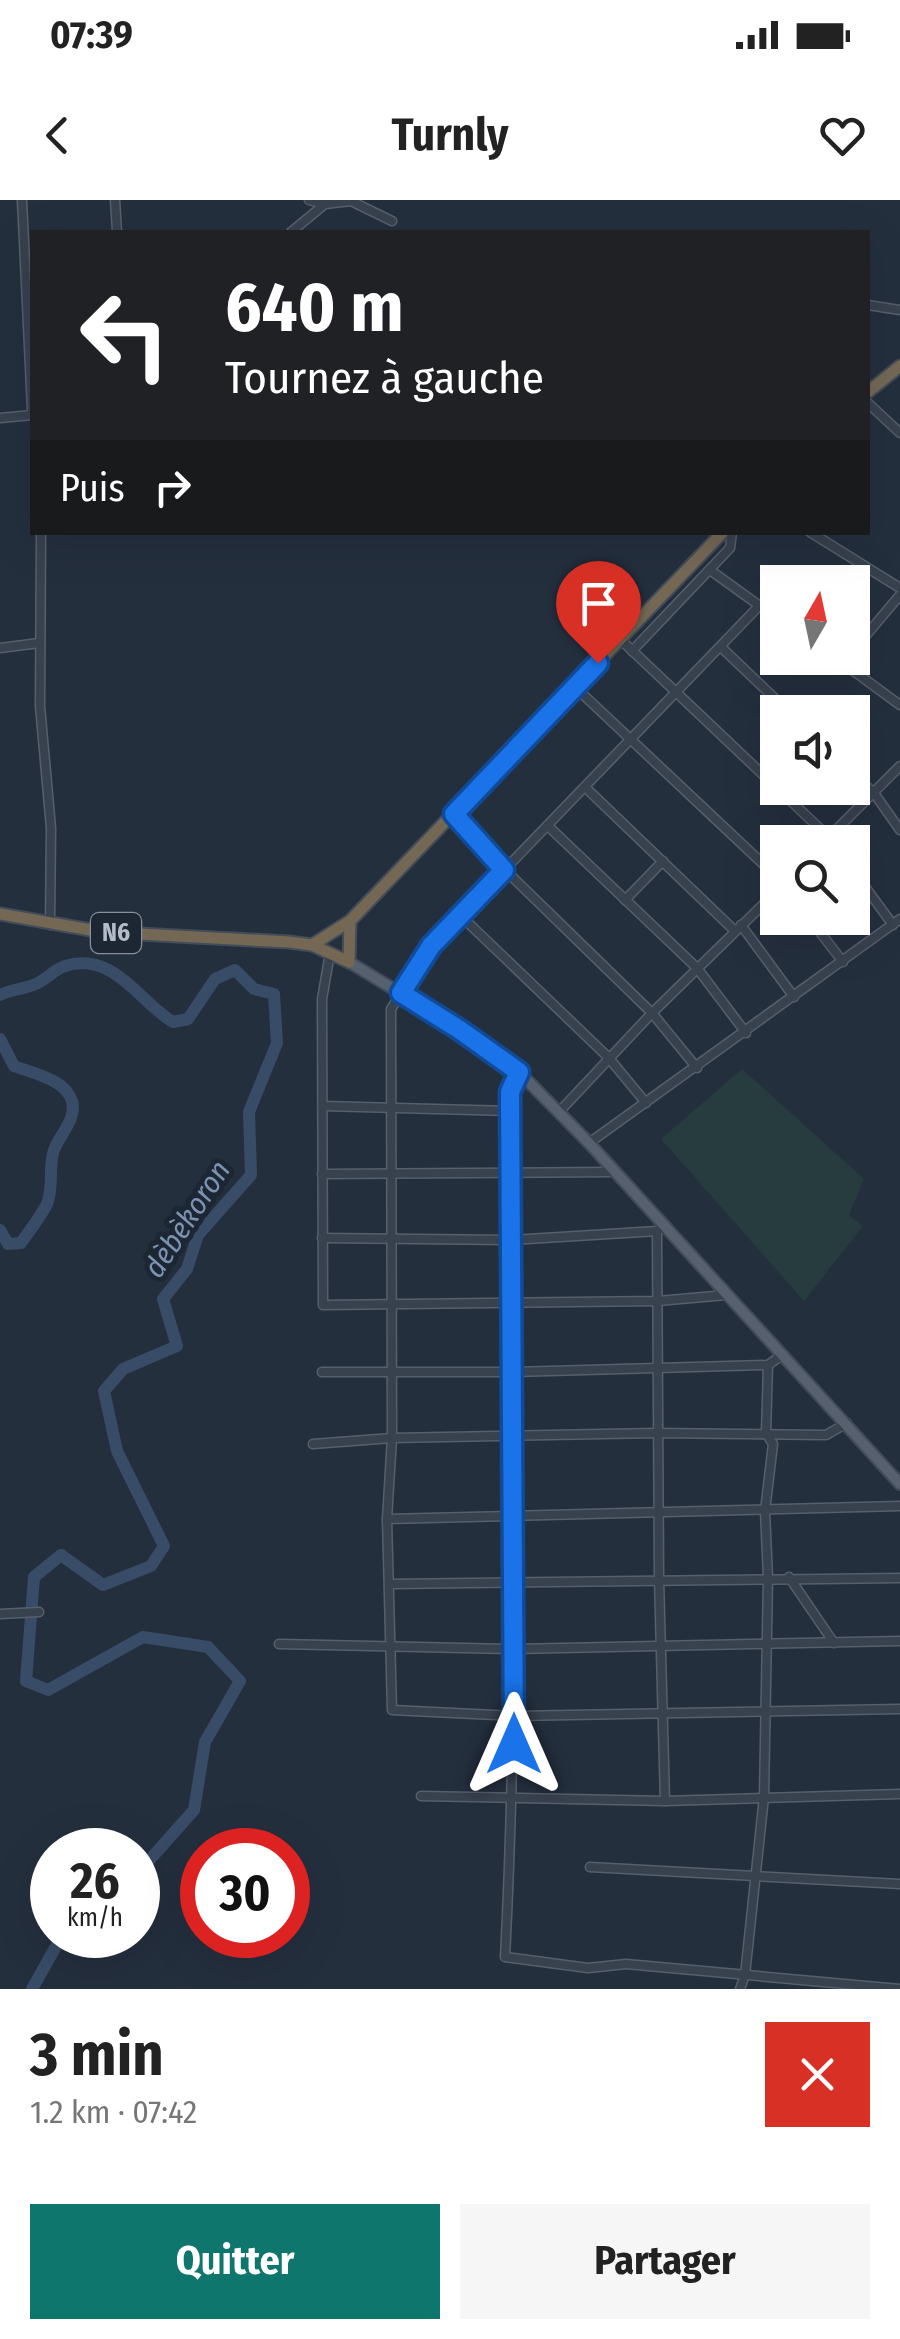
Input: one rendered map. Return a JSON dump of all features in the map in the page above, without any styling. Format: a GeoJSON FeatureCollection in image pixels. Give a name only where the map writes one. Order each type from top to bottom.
{"type":"FeatureCollection","features":[{"type":"Feature","properties":{"kind":"highway"},"geometry":{"type":"LineString","coordinates":[[870,390],[900,366]]}},
{"type":"Feature","properties":{"kind":"highway"},"geometry":{"type":"LineString","coordinates":[[312,945],[350,920],[720,535]]}},
{"type":"Feature","properties":{"kind":"highway","name":"N6"},"geometry":{"type":"LineString","coordinates":[[0,914],[153,936],[234,937],[312,945],[349,962]]}},
{"type":"Feature","properties":{"kind":"highway"},"geometry":{"type":"LineString","coordinates":[[349,962],[350,920]]}},
{"type":"Feature","properties":{"kind":"main road"},"geometry":{"type":"LineString","coordinates":[[349,962],[460,1030],[519,1072],[589,1143],[662,1230],[847,1423],[900,1484]]}},
{"type":"Feature","properties":{"kind":"street"},"geometry":{"type":"LineString","coordinates":[[22,200],[30,370]]}},
{"type":"Feature","properties":{"kind":"street"},"geometry":{"type":"LineString","coordinates":[[115,200],[117,230]]}},
{"type":"Feature","properties":{"kind":"street"},"geometry":{"type":"LineString","coordinates":[[310,200],[325,204],[351,201],[392,221]]}},
{"type":"Feature","properties":{"kind":"street"},"geometry":{"type":"LineString","coordinates":[[292,230],[325,204]]}},
{"type":"Feature","properties":{"kind":"street"},"geometry":{"type":"LineString","coordinates":[[870,305],[900,310]]}},
{"type":"Feature","properties":{"kind":"street"},"geometry":{"type":"LineString","coordinates":[[870,405],[900,433]]}},
{"type":"Feature","properties":{"kind":"street"},"geometry":{"type":"LineString","coordinates":[[0,418],[30,413]]}},
{"type":"Feature","properties":{"kind":"street"},"geometry":{"type":"LineString","coordinates":[[41,535],[40,706],[51,828],[50,924]]}},
{"type":"Feature","properties":{"kind":"street"},"geometry":{"type":"LineString","coordinates":[[42,543],[50,535]]}},
{"type":"Feature","properties":{"kind":"street"},"geometry":{"type":"LineString","coordinates":[[632,651],[730,548],[732,535]]}},
{"type":"Feature","properties":{"kind":"street"},"geometry":{"type":"LineString","coordinates":[[815,535],[900,591],[870,627]]}},
{"type":"Feature","properties":{"kind":"street"},"geometry":{"type":"LineString","coordinates":[[710,570],[759,606],[431,946],[391,1009],[392,1438],[387,1519],[392,1710],[514,1716],[900,1708]]}},
{"type":"Feature","properties":{"kind":"street"},"geometry":{"type":"LineString","coordinates":[[621,640],[813,825]]}},
{"type":"Feature","properties":{"kind":"street"},"geometry":{"type":"LineString","coordinates":[[0,648],[40,644]]}},
{"type":"Feature","properties":{"kind":"street"},"geometry":{"type":"LineString","coordinates":[[722,648],[771,695]]}},
{"type":"Feature","properties":{"kind":"street"},"geometry":{"type":"LineString","coordinates":[[866,675],[900,705]]}},
{"type":"Feature","properties":{"kind":"street"},"geometry":{"type":"LineString","coordinates":[[575,686],[760,861]]}},
{"type":"Feature","properties":{"kind":"street"},"geometry":{"type":"LineString","coordinates":[[843,825],[900,766]]}},
{"type":"Feature","properties":{"kind":"street"},"geometry":{"type":"LineString","coordinates":[[586,788],[738,928],[794,997]]}},
{"type":"Feature","properties":{"kind":"street"},"geometry":{"type":"LineString","coordinates":[[870,789],[900,830]]}},
{"type":"Feature","properties":{"kind":"street"},"geometry":{"type":"LineString","coordinates":[[454,814],[504,870],[652,1012],[697,1068]]}},
{"type":"Feature","properties":{"kind":"street"},"geometry":{"type":"LineString","coordinates":[[548,826],[698,968],[746,1033]]}},
{"type":"Feature","properties":{"kind":"street"},"geometry":{"type":"LineString","coordinates":[[625,900],[663,861]]}},
{"type":"Feature","properties":{"kind":"street"},"geometry":{"type":"LineString","coordinates":[[589,1143],[896,922],[870,890]]}},
{"type":"Feature","properties":{"kind":"street"},"geometry":{"type":"LineString","coordinates":[[559,1112],[652,1012],[760,907]]}},
{"type":"Feature","properties":{"kind":"street"},"geometry":{"type":"LineString","coordinates":[[460,916],[608,1058],[646,1104]]}},
{"type":"Feature","properties":{"kind":"street"},"geometry":{"type":"LineString","coordinates":[[823,935],[843,962]]}},
{"type":"Feature","properties":{"kind":"street"},"geometry":{"type":"LineString","coordinates":[[330,953],[322,999],[323,1305],[658,1301],[726,1295]]}},
{"type":"Feature","properties":{"kind":"street"},"geometry":{"type":"LineString","coordinates":[[519,1072],[510,1092],[514,1716],[505,1957],[588,1968],[626,1964],[900,1989]]}},
{"type":"Feature","properties":{"kind":"street"},"geometry":{"type":"LineString","coordinates":[[323,1106],[510,1111]]}},
{"type":"Feature","properties":{"kind":"street"},"geometry":{"type":"LineString","coordinates":[[322,1174],[615,1172]]}},
{"type":"Feature","properties":{"kind":"street"},"geometry":{"type":"LineString","coordinates":[[322,1238],[512,1240],[662,1230],[657,1433],[665,1801]]}},
{"type":"Feature","properties":{"kind":"street"},"geometry":{"type":"LineString","coordinates":[[322,1372],[513,1372],[768,1364],[782,1355]]}},
{"type":"Feature","properties":{"kind":"street"},"geometry":{"type":"LineString","coordinates":[[740,1989],[745,1975],[764,1797],[768,1578],[765,1511],[773,1444],[766,1433],[768,1364]]}},
{"type":"Feature","properties":{"kind":"street"},"geometry":{"type":"LineString","coordinates":[[313,1444],[392,1438],[657,1433],[826,1435],[847,1423]]}},
{"type":"Feature","properties":{"kind":"street"},"geometry":{"type":"LineString","coordinates":[[387,1519],[900,1506]]}},
{"type":"Feature","properties":{"kind":"street"},"geometry":{"type":"LineString","coordinates":[[789,1578],[834,1644]]}},
{"type":"Feature","properties":{"kind":"street"},"geometry":{"type":"LineString","coordinates":[[391,1584],[900,1578]]}},
{"type":"Feature","properties":{"kind":"street"},"geometry":{"type":"LineString","coordinates":[[0,1614],[38,1612]]}},
{"type":"Feature","properties":{"kind":"street"},"geometry":{"type":"LineString","coordinates":[[279,1644],[514,1649],[900,1642]]}},
{"type":"Feature","properties":{"kind":"street"},"geometry":{"type":"LineString","coordinates":[[422,1796],[665,1801],[900,1794]]}},
{"type":"Feature","properties":{"kind":"street"},"geometry":{"type":"LineString","coordinates":[[590,1867],[900,1884]]}},
{"type":"Feature","properties":{"kind":"green space"},"geometry":{"type":"Polygon","coordinates":[[[742,1069],[864,1179],[849,1215],[863,1226],[804,1301],[661,1139],[742,1069]]]}},
{"type":"Feature","properties":{"kind":"waterway","name":"dèbèkoron"},"geometry":{"type":"LineString","coordinates":[[0,995],[38,983],[61,967],[82,963],[98,965],[124,980],[173,1022],[188,1019],[215,979],[235,970],[254,989],[274,994],[277,1043],[249,1112],[251,1175],[198,1235],[187,1269],[163,1299],[177,1346],[123,1369],[104,1391],[117,1451],[164,1546],[151,1566],[103,1585],[61,1555],[34,1577],[26,1681],[48,1690],[143,1637],[208,1647],[240,1681],[205,1742],[194,1810],[160,1848]]}},
{"type":"Feature","properties":{"kind":"waterway"},"geometry":{"type":"LineString","coordinates":[[0,1039],[14,1066],[63,1087],[73,1108],[54,1150],[47,1204],[21,1243],[8,1244],[0,1230]]}},
{"type":"Feature","properties":{"kind":"waterway","name":"dèbèkoron"},"geometry":{"type":"LineString","coordinates":[[32,1989],[49,1958]]}},
{"type":"Feature","properties":{"kind":"route"},"geometry":{"type":"LineString","coordinates":[[514,1744],[510,1092],[519,1072],[401,993],[431,946],[504,870],[454,814],[598,663]]}}]}
